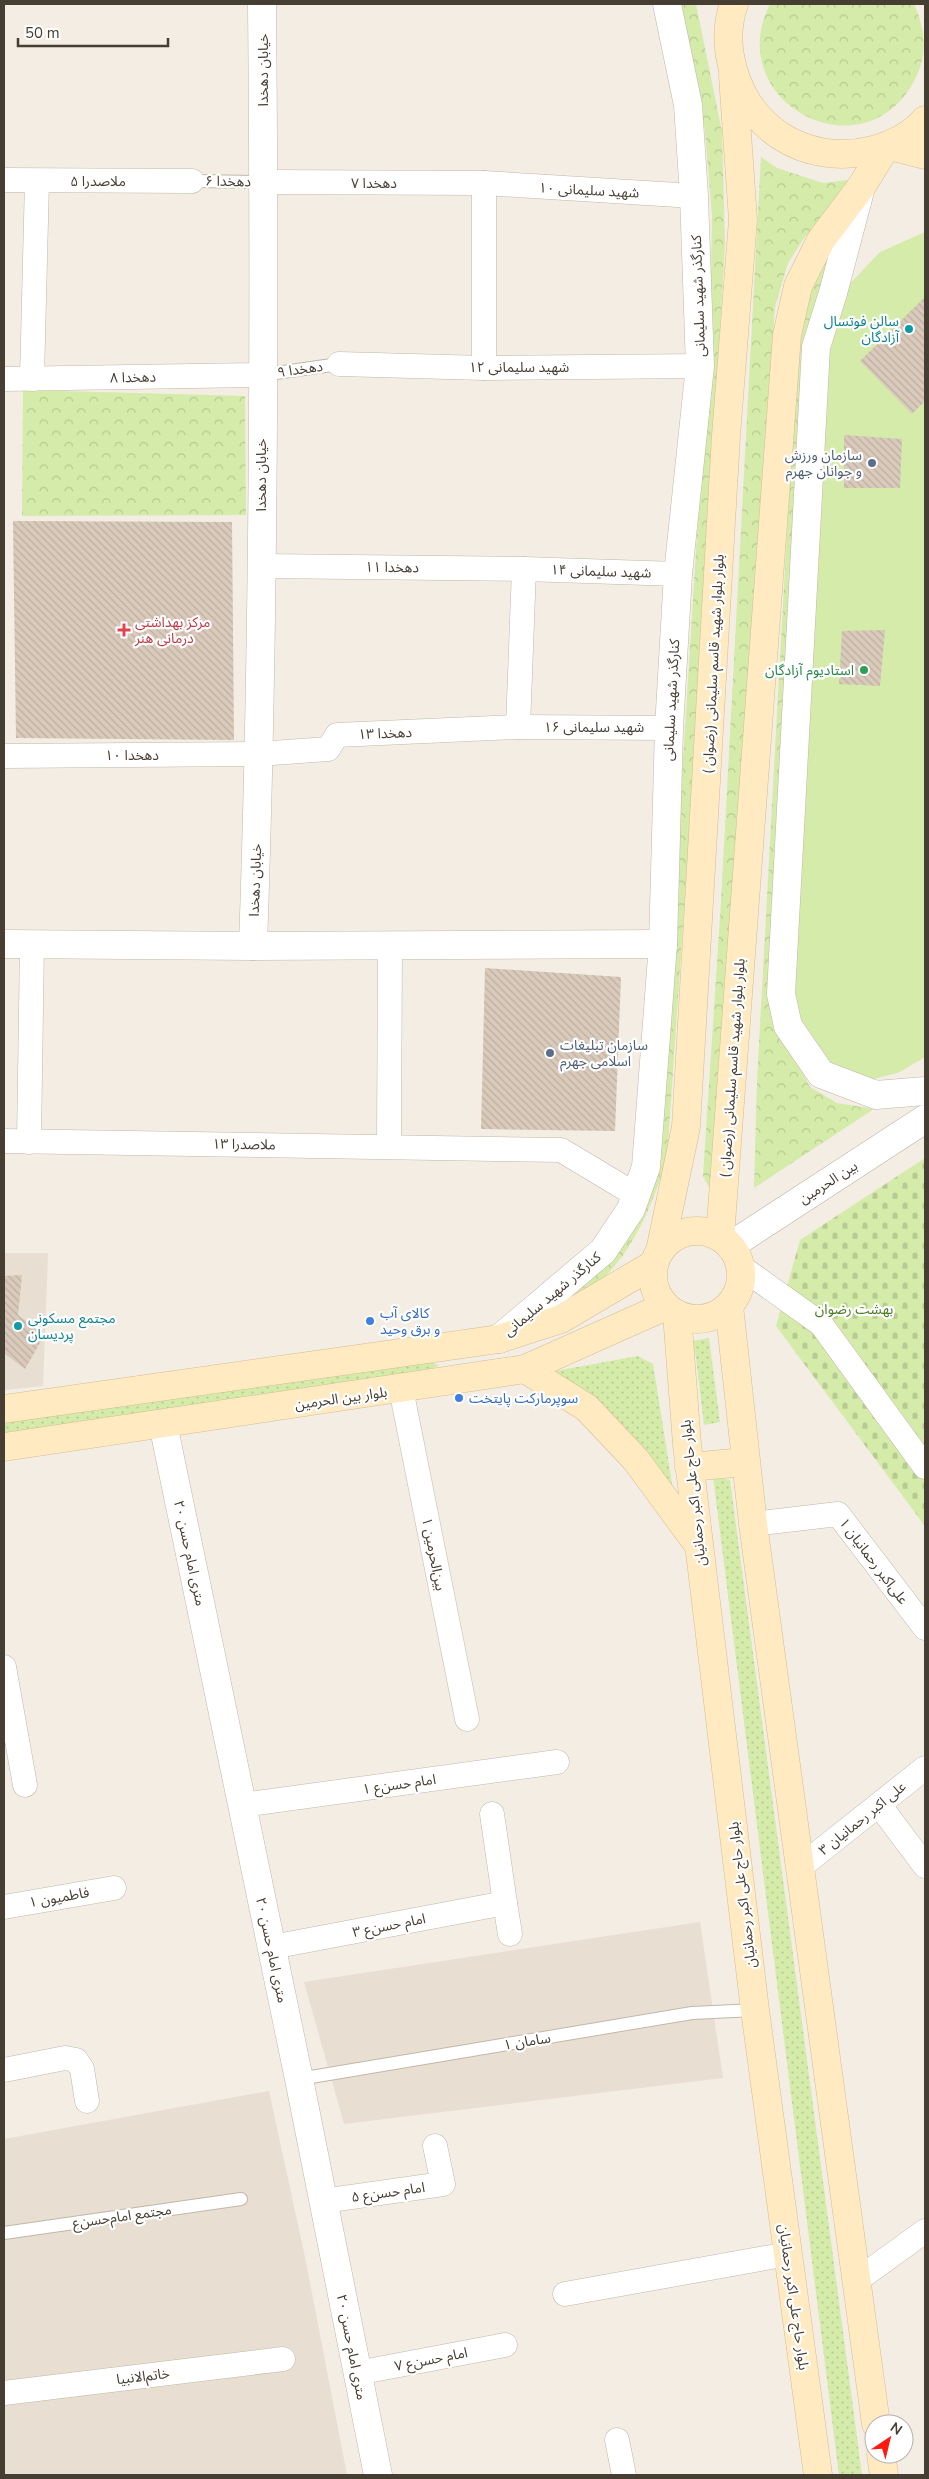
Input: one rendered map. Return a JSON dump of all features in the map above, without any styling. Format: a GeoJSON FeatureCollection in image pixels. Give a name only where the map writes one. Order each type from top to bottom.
{"type":"FeatureCollection","features":[{"type":"Feature","properties":{"kind":"main road"},"geometry":{"type":"LineString","coordinates":[[715,4],[728,41],[733,76],[747,104],[767,127],[793,144],[822,153],[852,155],[888,146],[920,127],[925,120]]}},
{"type":"Feature","properties":{"kind":"main road"},"geometry":{"type":"LineString","coordinates":[[728,41],[734,4]]}},
{"type":"Feature","properties":{"kind":"main road","name":"بلوار بلوار شهید قاسم سلیمانی (رضوان )"},"geometry":{"type":"LineString","coordinates":[[658,1258],[686,1127],[725,456],[743,220],[733,76]]}},
{"type":"Feature","properties":{"kind":"main road"},"geometry":{"type":"LineString","coordinates":[[888,146],[925,155]]}},
{"type":"Feature","properties":{"kind":"main road","name":"بلوار بلوار شهید قاسم سلیمانی (رضوان )"},"geometry":{"type":"LineString","coordinates":[[730,1250],[787,335],[798,286],[821,240],[888,146]]}},
{"type":"Feature","properties":{"kind":"main road"},"geometry":{"type":"LineString","coordinates":[[4,1409],[498,1339],[560,1319],[658,1258],[670,1241],[681,1234],[694,1231],[707,1232],[730,1250],[741,1281],[737,1294],[729,1306],[718,1314],[705,1318],[691,1318],[672,1310],[658,1294],[654,1279],[658,1258]]}},
{"type":"Feature","properties":{"kind":"main road"},"geometry":{"type":"LineString","coordinates":[[729,1306],[753,1524],[875,2414]]}},
{"type":"Feature","properties":{"kind":"main road","name":"بلوار بین الحرمین"},"geometry":{"type":"LineString","coordinates":[[4,1447],[401,1389],[524,1369],[672,1310]]}},
{"type":"Feature","properties":{"kind":"main road","name":"بلوار حاج علی اکبر رحمانیان"},"geometry":{"type":"LineString","coordinates":[[672,1310],[689,1467],[756,2010],[818,2475]]}},
{"type":"Feature","properties":{"kind":"main road"},"geometry":{"type":"LineString","coordinates":[[446,1347],[454,1380]]}},
{"type":"Feature","properties":{"kind":"main road"},"geometry":{"type":"LineString","coordinates":[[524,1369],[587,1408],[636,1460],[699,1546]]}},
{"type":"Feature","properties":{"kind":"main road"},"geometry":{"type":"LineString","coordinates":[[689,1467],[746,1462]]}},
{"type":"Feature","properties":{"kind":"street","name":"خیابان دهخدا"},"geometry":{"type":"LineString","coordinates":[[252,946],[259,754],[261,566],[264,182],[262,4]]}},
{"type":"Feature","properties":{"kind":"street","name":"کنارگذر شهید سلیمانی"},"geometry":{"type":"LineString","coordinates":[[498,1339],[603,1251],[631,1209],[646,1167],[663,944],[669,728],[678,574],[700,366],[694,196],[688,106],[667,4]]}},
{"type":"Feature","properties":{"kind":"street","name":"ملاصدرا ۵"},"geometry":{"type":"LineString","coordinates":[[4,180],[192,181]]}},
{"type":"Feature","properties":{"kind":"street"},"geometry":{"type":"LineString","coordinates":[[32,379],[37,181]]}},
{"type":"Feature","properties":{"kind":"street","name":"دهخدا ۷"},"geometry":{"type":"LineString","coordinates":[[264,182],[484,183]]}},
{"type":"Feature","properties":{"kind":"street","name":"شهید سلیمانی ۱۰"},"geometry":{"type":"LineString","coordinates":[[484,183],[694,196]]}},
{"type":"Feature","properties":{"kind":"street"},"geometry":{"type":"LineString","coordinates":[[484,183],[484,368]]}},
{"type":"Feature","properties":{"kind":"street"},"geometry":{"type":"LineString","coordinates":[[861,186],[833,293],[816,347],[781,994],[788,1026],[821,1074],[876,1095],[925,1090]]}},
{"type":"Feature","properties":{"kind":"street","name":"شهید سلیمانی ۱۲"},"geometry":{"type":"LineString","coordinates":[[339,364],[484,368],[700,366]]}},
{"type":"Feature","properties":{"kind":"street","name":"دهخدا ۸"},"geometry":{"type":"LineString","coordinates":[[4,379],[262,375]]}},
{"type":"Feature","properties":{"kind":"street","name":"دهخدا ۱۱"},"geometry":{"type":"LineString","coordinates":[[261,566],[524,569]]}},
{"type":"Feature","properties":{"kind":"street"},"geometry":{"type":"LineString","coordinates":[[518,727],[524,569]]}},
{"type":"Feature","properties":{"kind":"street","name":"شهید سلیمانی ۱۴"},"geometry":{"type":"LineString","coordinates":[[524,569],[678,574]]}},
{"type":"Feature","properties":{"kind":"street","name":"دهخدا ۱۳"},"geometry":{"type":"LineString","coordinates":[[259,754],[328,749],[337,735],[518,727]]}},
{"type":"Feature","properties":{"kind":"street","name":"شهید سلیمانی ۱۶"},"geometry":{"type":"LineString","coordinates":[[518,727],[669,728]]}},
{"type":"Feature","properties":{"kind":"street","name":"دهخدا ۱۰"},"geometry":{"type":"LineString","coordinates":[[4,756],[259,754]]}},
{"type":"Feature","properties":{"kind":"street"},"geometry":{"type":"LineString","coordinates":[[4,944],[390,946],[663,944]]}},
{"type":"Feature","properties":{"kind":"street"},"geometry":{"type":"LineString","coordinates":[[29,1142],[32,944]]}},
{"type":"Feature","properties":{"kind":"street"},"geometry":{"type":"LineString","coordinates":[[388,1146],[390,946]]}},
{"type":"Feature","properties":{"kind":"street","name":"بین الحرمین"},"geometry":{"type":"LineString","coordinates":[[730,1250],[925,1119]]}},
{"type":"Feature","properties":{"kind":"street","name":"ملاصدرا ۱۳"},"geometry":{"type":"LineString","coordinates":[[4,1141],[484,1147],[561,1150],[636,1195]]}},
{"type":"Feature","properties":{"kind":"street"},"geometry":{"type":"LineString","coordinates":[[730,1250],[821,1324],[925,1467]]}},
{"type":"Feature","properties":{"kind":"street","name":"بین‌الحرمین ۱"},"geometry":{"type":"LineString","coordinates":[[401,1389],[467,1719]]}},
{"type":"Feature","properties":{"kind":"street","name":"۲۰ متری امام حسن"},"geometry":{"type":"LineString","coordinates":[[163,1424],[272,1947],[378,2475]]}},
{"type":"Feature","properties":{"kind":"street","name":"علی‌اکبر رحمانیان ۱"},"geometry":{"type":"LineString","coordinates":[[753,1524],[838,1514],[925,1628]]}},
{"type":"Feature","properties":{"kind":"street"},"geometry":{"type":"LineString","coordinates":[[4,1667],[25,1785]]}},
{"type":"Feature","properties":{"kind":"street","name":"امام حسن‌ع ۱"},"geometry":{"type":"LineString","coordinates":[[242,1805],[557,1762]]}},
{"type":"Feature","properties":{"kind":"street","name":"علی اکبر رحمانیان ۳"},"geometry":{"type":"LineString","coordinates":[[799,1868],[880,1806],[925,1768]]}},
{"type":"Feature","properties":{"kind":"street"},"geometry":{"type":"LineString","coordinates":[[880,1806],[925,1866]]}},
{"type":"Feature","properties":{"kind":"street"},"geometry":{"type":"LineString","coordinates":[[492,1814],[510,1934]]}},
{"type":"Feature","properties":{"kind":"street","name":"فاطمیون ۱"},"geometry":{"type":"LineString","coordinates":[[4,1907],[114,1888]]}},
{"type":"Feature","properties":{"kind":"street","name":"امام حسن‌ع ۳"},"geometry":{"type":"LineString","coordinates":[[272,1947],[506,1903]]}},
{"type":"Feature","properties":{"kind":"street"},"geometry":{"type":"LineString","coordinates":[[4,2070],[65,2058],[76,2060],[82,2068],[87,2101]]}},
{"type":"Feature","properties":{"kind":"street","name":"امام حسن‌ع ۵"},"geometry":{"type":"LineString","coordinates":[[323,2201],[443,2184],[435,2146]]}},
{"type":"Feature","properties":{"kind":"street"},"geometry":{"type":"LineString","coordinates":[[856,2281],[925,2231]]}},
{"type":"Feature","properties":{"kind":"street"},"geometry":{"type":"LineString","coordinates":[[565,2294],[788,2254]]}},
{"type":"Feature","properties":{"kind":"street","name":"امام حسن‌ع ۷"},"geometry":{"type":"LineString","coordinates":[[357,2373],[505,2345]]}},
{"type":"Feature","properties":{"kind":"street","name":"خاتم‌الانبیا"},"geometry":{"type":"LineString","coordinates":[[4,2393],[283,2359]]}},
{"type":"Feature","properties":{"kind":"street"},"geometry":{"type":"LineString","coordinates":[[617,2440],[624,2475]]}},
{"type":"Feature","properties":{"kind":"lane","name":"دهخدا ۶"},"geometry":{"type":"LineString","coordinates":[[192,181],[264,182]]}},
{"type":"Feature","properties":{"kind":"lane","name":"دهخدا ۹"},"geometry":{"type":"LineString","coordinates":[[262,375],[339,364]]}},
{"type":"Feature","properties":{"kind":"lane","name":"سامان ۱"},"geometry":{"type":"LineString","coordinates":[[299,2079],[692,2013],[756,2010]]}},
{"type":"Feature","properties":{"kind":"lane","name":"مجتمع امام‌حسن‌ع"},"geometry":{"type":"LineString","coordinates":[[4,2233],[241,2199]]}},
{"type":"Feature","properties":{"kind":"shaded area","name":"مجتمع مسکونی پردیسان"},"geometry":{"type":"Polygon","coordinates":[[[4,1253],[48,1253],[43,1386],[4,1390],[4,1253]]]}},
{"type":"Feature","properties":{"kind":"shaded area"},"geometry":{"type":"Polygon","coordinates":[[[700,1922],[723,2078],[344,2124],[304,1982],[700,1922]]]}},
{"type":"Feature","properties":{"kind":"shaded area"},"geometry":{"type":"Polygon","coordinates":[[[269,2091],[306,2262],[347,2475],[5,2475],[4,2139],[269,2091]]]}},
{"type":"Feature","properties":{"kind":"green space"},"geometry":{"type":"Polygon","coordinates":[[[679,4],[696,4],[722,132],[725,244],[698,705],[667,1159],[639,1230],[623,1256],[598,1283],[545,1318],[640,1207],[670,970],[710,325],[712,216],[705,131],[679,4]]]}},
{"type":"Feature","properties":{"kind":"green space"},"geometry":{"type":"Polygon","coordinates":[[[770,4],[914,4],[921,24],[924,44],[921,63],[913,83],[890,110],[862,124],[832,124],[804,115],[780,96],[764,70],[760,39],[770,4]]]}},
{"type":"Feature","properties":{"kind":"green space"},"geometry":{"type":"Polygon","coordinates":[[[761,157],[777,168],[823,183],[848,180],[847,190],[804,238],[788,263],[775,307],[715,1185],[709,1187],[703,1176],[721,902],[761,157]]]}},
{"type":"Feature","properties":{"kind":"green space"},"geometry":{"type":"Polygon","coordinates":[[[847,221],[781,1031],[810,1087],[837,1103],[874,1109],[754,1188],[757,1081],[797,347],[817,271],[847,221]]]}},
{"type":"Feature","properties":{"kind":"green space","name":"استادیوم آزادگان"},"geometry":{"type":"Polygon","coordinates":[[[925,232],[925,1057],[900,1072],[866,1081],[829,1063],[793,1021],[819,346],[841,293],[880,252],[925,232]]]}},
{"type":"Feature","properties":{"kind":"green space"},"geometry":{"type":"Polygon","coordinates":[[[23,390],[245,396],[246,515],[22,516],[23,390]]]}},
{"type":"Feature","properties":{"kind":"green space","name":"بهشت رضوان"},"geometry":{"type":"Polygon","coordinates":[[[925,1158],[925,1526],[776,1326],[800,1240],[925,1158]]]}},
{"type":"Feature","properties":{"kind":"green space"},"geometry":{"type":"Polygon","coordinates":[[[709,1338],[720,1422],[704,1425],[696,1358],[692,1341],[709,1338]]]}},
{"type":"Feature","properties":{"kind":"green space"},"geometry":{"type":"Polygon","coordinates":[[[638,1356],[653,1364],[673,1490],[639,1443],[598,1400],[555,1371],[638,1356]]]}},
{"type":"Feature","properties":{"kind":"green space"},"geometry":{"type":"Polygon","coordinates":[[[420,1359],[439,1365],[421,1375],[4,1436],[4,1418],[420,1359]]]}},
{"type":"Feature","properties":{"kind":"green space"},"geometry":{"type":"Polygon","coordinates":[[[713,1476],[730,1480],[862,2475],[839,2475],[713,1476]]]}},
{"type":"Feature","properties":{"kind":"building","name":"سالن فوتسال آزادگان"},"geometry":{"type":"Polygon","coordinates":[[[925,297],[925,401],[912,414],[860,361],[925,297]]]}},
{"type":"Feature","properties":{"kind":"building","name":"سازمان ورزش و جوانان جهرم"},"geometry":{"type":"Polygon","coordinates":[[[844,435],[902,439],[900,488],[844,488],[844,435]]]}},
{"type":"Feature","properties":{"kind":"building","name":"مرکز بهداشتی درمانی هنر"},"geometry":{"type":"Polygon","coordinates":[[[13,521],[232,522],[234,740],[16,738],[13,521]]]}},
{"type":"Feature","properties":{"kind":"building"},"geometry":{"type":"Polygon","coordinates":[[[885,630],[880,686],[839,684],[842,631],[885,630]]]}},
{"type":"Feature","properties":{"kind":"building","name":"سازمان تبلیغات اسلامی جهرم"},"geometry":{"type":"Polygon","coordinates":[[[485,968],[621,977],[615,1131],[481,1129],[485,968]]]}},
{"type":"Feature","properties":{"kind":"building","name":"مجتمع مسکونی پردیسان"},"geometry":{"type":"Polygon","coordinates":[[[22,1275],[18,1315],[44,1336],[25,1369],[4,1353],[4,1276],[22,1275]]]}},
{"type":"Feature","properties":{"kind":"place","name":"سالن فوتسال آزادگان"},"geometry":{"type":"Point","coordinates":[909,329]}},
{"type":"Feature","properties":{"kind":"place","name":"سازمان ورزش و جوانان جهرم"},"geometry":{"type":"Point","coordinates":[872,463]}},
{"type":"Feature","properties":{"kind":"place","name":"مرکز بهداشتی درمانی هنر"},"geometry":{"type":"Point","coordinates":[124,630]}},
{"type":"Feature","properties":{"kind":"place","name":"استادیوم آزادگان"},"geometry":{"type":"Point","coordinates":[864,670]}},
{"type":"Feature","properties":{"kind":"place","name":"سازمان تبلیغات اسلامی جهرم"},"geometry":{"type":"Point","coordinates":[550,1053]}},
{"type":"Feature","properties":{"kind":"place","name":"کالای آب و برق وحید"},"geometry":{"type":"Point","coordinates":[370,1321]}},
{"type":"Feature","properties":{"kind":"place","name":"مجتمع مسکونی پردیسان"},"geometry":{"type":"Point","coordinates":[18,1326]}},
{"type":"Feature","properties":{"kind":"place","name":"سوپرمارکت پایتخت"},"geometry":{"type":"Point","coordinates":[459,1398]}}]}
